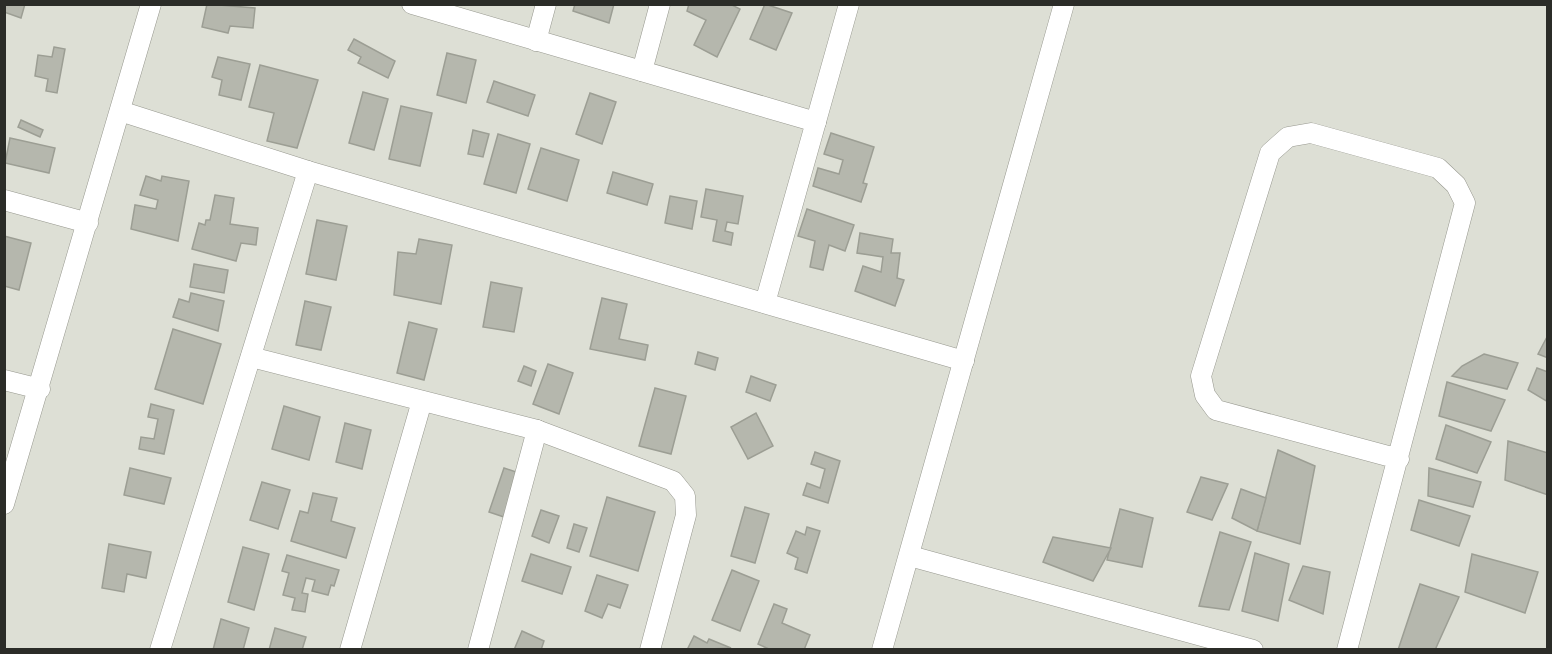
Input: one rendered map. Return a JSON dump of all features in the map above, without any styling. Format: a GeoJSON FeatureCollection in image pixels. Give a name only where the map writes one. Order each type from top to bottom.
{"type":"FeatureCollection","features":[{"type":"Feature","properties":{"kind":"street"},"geometry":{"type":"LineString","coordinates":[[4,504],[40,389],[151,4]]}},
{"type":"Feature","properties":{"kind":"street"},"geometry":{"type":"LineString","coordinates":[[412,4],[816,122]]}},
{"type":"Feature","properties":{"kind":"street"},"geometry":{"type":"LineString","coordinates":[[536,41],[546,4]]}},
{"type":"Feature","properties":{"kind":"street"},"geometry":{"type":"LineString","coordinates":[[642,71],[660,4]]}},
{"type":"Feature","properties":{"kind":"street"},"geometry":{"type":"LineString","coordinates":[[765,303],[849,4]]}},
{"type":"Feature","properties":{"kind":"street"},"geometry":{"type":"LineString","coordinates":[[882,650],[1064,4]]}},
{"type":"Feature","properties":{"kind":"street"},"geometry":{"type":"LineString","coordinates":[[120,111],[308,171],[964,361]]}},
{"type":"Feature","properties":{"kind":"street"},"geometry":{"type":"LineString","coordinates":[[1347,650],[1399,459],[1465,203],[1456,185],[1438,168],[1311,133],[1288,137],[1270,153],[1201,376],[1205,395],[1215,410],[1399,459]]}},
{"type":"Feature","properties":{"kind":"street"},"geometry":{"type":"LineString","coordinates":[[160,650],[308,171]]}},
{"type":"Feature","properties":{"kind":"street"},"geometry":{"type":"LineString","coordinates":[[4,200],[88,223]]}},
{"type":"Feature","properties":{"kind":"street"},"geometry":{"type":"LineString","coordinates":[[251,357],[537,430],[673,481],[685,496],[686,515],[650,650]]}},
{"type":"Feature","properties":{"kind":"street"},"geometry":{"type":"LineString","coordinates":[[4,380],[40,389]]}},
{"type":"Feature","properties":{"kind":"street"},"geometry":{"type":"LineString","coordinates":[[350,650],[422,401]]}},
{"type":"Feature","properties":{"kind":"street"},"geometry":{"type":"LineString","coordinates":[[478,650],[537,430]]}},
{"type":"Feature","properties":{"kind":"street"},"geometry":{"type":"LineString","coordinates":[[910,555],[1253,650]]}},
{"type":"Feature","properties":{"kind":"building"},"geometry":{"type":"Polygon","coordinates":[[[4,4],[25,4],[21,18],[4,12],[4,4]]]}},
{"type":"Feature","properties":{"kind":"building"},"geometry":{"type":"Polygon","coordinates":[[[207,4],[255,8],[253,28],[230,26],[228,33],[202,27],[207,4]]]}},
{"type":"Feature","properties":{"kind":"building"},"geometry":{"type":"Polygon","coordinates":[[[575,4],[614,4],[609,23],[573,11],[575,4]]]}},
{"type":"Feature","properties":{"kind":"building"},"geometry":{"type":"Polygon","coordinates":[[[689,4],[730,4],[740,9],[717,57],[694,45],[706,20],[687,11],[689,4]]]}},
{"type":"Feature","properties":{"kind":"building"},"geometry":{"type":"Polygon","coordinates":[[[765,4],[792,13],[776,50],[750,39],[765,4]]]}},
{"type":"Feature","properties":{"kind":"building"},"geometry":{"type":"Polygon","coordinates":[[[354,39],[395,61],[388,78],[358,63],[361,57],[348,50],[354,39]]]}},
{"type":"Feature","properties":{"kind":"building"},"geometry":{"type":"Polygon","coordinates":[[[54,47],[65,49],[57,93],[46,91],[48,79],[35,76],[38,55],[52,57],[54,47]]]}},
{"type":"Feature","properties":{"kind":"building"},"geometry":{"type":"Polygon","coordinates":[[[447,53],[476,60],[466,103],[437,95],[447,53]]]}},
{"type":"Feature","properties":{"kind":"building"},"geometry":{"type":"Polygon","coordinates":[[[218,57],[250,64],[241,100],[219,95],[222,80],[212,77],[218,57]]]}},
{"type":"Feature","properties":{"kind":"building"},"geometry":{"type":"Polygon","coordinates":[[[260,65],[318,80],[297,148],[267,141],[274,113],[249,107],[260,65]]]}},
{"type":"Feature","properties":{"kind":"building"},"geometry":{"type":"Polygon","coordinates":[[[494,81],[535,95],[528,116],[487,102],[494,81]]]}},
{"type":"Feature","properties":{"kind":"building"},"geometry":{"type":"Polygon","coordinates":[[[363,92],[388,99],[374,150],[349,143],[363,92]]]}},
{"type":"Feature","properties":{"kind":"building"},"geometry":{"type":"Polygon","coordinates":[[[590,93],[616,102],[602,144],[576,134],[590,93]]]}},
{"type":"Feature","properties":{"kind":"building"},"geometry":{"type":"Polygon","coordinates":[[[401,106],[432,113],[420,166],[389,159],[401,106]]]}},
{"type":"Feature","properties":{"kind":"building"},"geometry":{"type":"Polygon","coordinates":[[[21,120],[43,130],[40,137],[18,127],[21,120]]]}},
{"type":"Feature","properties":{"kind":"building"},"geometry":{"type":"Polygon","coordinates":[[[473,130],[489,134],[483,157],[468,154],[473,130]]]}},
{"type":"Feature","properties":{"kind":"building"},"geometry":{"type":"Polygon","coordinates":[[[831,133],[874,147],[863,183],[867,184],[861,202],[813,186],[818,168],[839,174],[843,160],[824,154],[831,133]]]}},
{"type":"Feature","properties":{"kind":"building"},"geometry":{"type":"Polygon","coordinates":[[[498,134],[530,144],[516,193],[484,184],[498,134]]]}},
{"type":"Feature","properties":{"kind":"building"},"geometry":{"type":"Polygon","coordinates":[[[10,138],[55,148],[49,173],[5,163],[10,138]]]}},
{"type":"Feature","properties":{"kind":"building"},"geometry":{"type":"Polygon","coordinates":[[[541,148],[579,160],[567,201],[528,189],[541,148]]]}},
{"type":"Feature","properties":{"kind":"building"},"geometry":{"type":"Polygon","coordinates":[[[613,172],[653,184],[647,205],[607,193],[613,172]]]}},
{"type":"Feature","properties":{"kind":"building"},"geometry":{"type":"Polygon","coordinates":[[[146,176],[161,181],[162,176],[189,181],[178,241],[131,229],[135,205],[156,209],[158,200],[140,195],[146,176]]]}},
{"type":"Feature","properties":{"kind":"building"},"geometry":{"type":"Polygon","coordinates":[[[706,189],[743,196],[738,224],[727,222],[725,231],[733,233],[731,245],[713,241],[717,220],[701,217],[706,189]]]}},
{"type":"Feature","properties":{"kind":"building"},"geometry":{"type":"Polygon","coordinates":[[[215,195],[234,198],[230,224],[258,228],[256,245],[241,243],[236,261],[192,249],[199,223],[205,225],[206,220],[210,220],[215,195]]]}},
{"type":"Feature","properties":{"kind":"building"},"geometry":{"type":"Polygon","coordinates":[[[670,196],[697,201],[692,229],[665,223],[670,196]]]}},
{"type":"Feature","properties":{"kind":"building"},"geometry":{"type":"Polygon","coordinates":[[[807,209],[854,225],[845,251],[829,245],[823,270],[810,267],[815,241],[798,236],[807,209]]]}},
{"type":"Feature","properties":{"kind":"building"},"geometry":{"type":"Polygon","coordinates":[[[317,220],[347,226],[336,280],[306,274],[317,220]]]}},
{"type":"Feature","properties":{"kind":"building"},"geometry":{"type":"Polygon","coordinates":[[[860,233],[893,239],[891,253],[900,253],[897,278],[904,280],[895,306],[855,291],[863,266],[881,272],[883,257],[857,253],[860,233]]]}},
{"type":"Feature","properties":{"kind":"building"},"geometry":{"type":"Polygon","coordinates":[[[4,236],[31,243],[19,290],[4,286],[4,236]]]}},
{"type":"Feature","properties":{"kind":"building"},"geometry":{"type":"Polygon","coordinates":[[[419,239],[452,245],[441,304],[394,295],[398,252],[416,254],[419,239]]]}},
{"type":"Feature","properties":{"kind":"building"},"geometry":{"type":"Polygon","coordinates":[[[194,264],[228,270],[224,293],[190,287],[194,264]]]}},
{"type":"Feature","properties":{"kind":"building"},"geometry":{"type":"Polygon","coordinates":[[[491,282],[522,288],[514,332],[483,327],[491,282]]]}},
{"type":"Feature","properties":{"kind":"building"},"geometry":{"type":"Polygon","coordinates":[[[191,293],[224,301],[218,331],[173,317],[179,299],[189,302],[191,293]]]}},
{"type":"Feature","properties":{"kind":"building"},"geometry":{"type":"Polygon","coordinates":[[[602,298],[627,304],[619,339],[648,345],[645,360],[590,349],[602,298]]]}},
{"type":"Feature","properties":{"kind":"building"},"geometry":{"type":"Polygon","coordinates":[[[305,301],[331,307],[321,350],[296,345],[305,301]]]}},
{"type":"Feature","properties":{"kind":"building"},"geometry":{"type":"Polygon","coordinates":[[[409,322],[437,329],[424,380],[397,373],[409,322]]]}},
{"type":"Feature","properties":{"kind":"building"},"geometry":{"type":"Polygon","coordinates":[[[173,329],[221,344],[203,404],[155,389],[173,329]]]}},
{"type":"Feature","properties":{"kind":"building"},"geometry":{"type":"Polygon","coordinates":[[[1548,335],[1548,358],[1538,354],[1548,335]]]}},
{"type":"Feature","properties":{"kind":"building"},"geometry":{"type":"Polygon","coordinates":[[[698,352],[718,358],[715,370],[695,364],[698,352]]]}},
{"type":"Feature","properties":{"kind":"building"},"geometry":{"type":"Polygon","coordinates":[[[1484,354],[1518,363],[1507,389],[1452,376],[1462,366],[1484,354]]]}},
{"type":"Feature","properties":{"kind":"building"},"geometry":{"type":"Polygon","coordinates":[[[548,364],[573,373],[559,414],[533,404],[548,364]]]}},
{"type":"Feature","properties":{"kind":"building"},"geometry":{"type":"Polygon","coordinates":[[[524,366],[536,371],[531,386],[518,381],[524,366]]]}},
{"type":"Feature","properties":{"kind":"building"},"geometry":{"type":"Polygon","coordinates":[[[1537,368],[1548,372],[1548,402],[1528,390],[1537,368]]]}},
{"type":"Feature","properties":{"kind":"building"},"geometry":{"type":"Polygon","coordinates":[[[751,376],[776,385],[770,401],[746,392],[751,376]]]}},
{"type":"Feature","properties":{"kind":"building"},"geometry":{"type":"Polygon","coordinates":[[[1447,382],[1505,400],[1491,431],[1439,416],[1447,382]]]}},
{"type":"Feature","properties":{"kind":"building"},"geometry":{"type":"Polygon","coordinates":[[[655,388],[686,396],[671,454],[639,446],[655,388]]]}},
{"type":"Feature","properties":{"kind":"building"},"geometry":{"type":"Polygon","coordinates":[[[151,404],[174,410],[164,454],[139,449],[141,437],[154,439],[158,419],[148,417],[151,404]]]}},
{"type":"Feature","properties":{"kind":"building"},"geometry":{"type":"Polygon","coordinates":[[[284,406],[320,417],[309,460],[272,449],[284,406]]]}},
{"type":"Feature","properties":{"kind":"building"},"geometry":{"type":"Polygon","coordinates":[[[756,413],[773,446],[748,459],[731,427],[756,413]]]}},
{"type":"Feature","properties":{"kind":"building"},"geometry":{"type":"Polygon","coordinates":[[[345,423],[371,430],[362,469],[336,462],[345,423]]]}},
{"type":"Feature","properties":{"kind":"building"},"geometry":{"type":"Polygon","coordinates":[[[1446,425],[1491,442],[1477,473],[1436,459],[1446,425]]]}},
{"type":"Feature","properties":{"kind":"building"},"geometry":{"type":"Polygon","coordinates":[[[1508,441],[1548,453],[1548,495],[1505,480],[1508,441]]]}},
{"type":"Feature","properties":{"kind":"building"},"geometry":{"type":"Polygon","coordinates":[[[1278,450],[1315,466],[1300,544],[1257,531],[1278,450]]]}},
{"type":"Feature","properties":{"kind":"building"},"geometry":{"type":"Polygon","coordinates":[[[815,452],[840,461],[828,503],[803,495],[807,483],[820,488],[825,469],[811,464],[815,452]]]}},
{"type":"Feature","properties":{"kind":"building"},"geometry":{"type":"Polygon","coordinates":[[[130,468],[171,478],[164,504],[124,495],[130,468]]]}},
{"type":"Feature","properties":{"kind":"building"},"geometry":{"type":"Polygon","coordinates":[[[504,468],[519,473],[504,517],[489,512],[504,468]]]}},
{"type":"Feature","properties":{"kind":"building"},"geometry":{"type":"Polygon","coordinates":[[[1429,468],[1481,482],[1473,507],[1428,496],[1429,468]]]}},
{"type":"Feature","properties":{"kind":"building"},"geometry":{"type":"Polygon","coordinates":[[[1201,477],[1228,484],[1212,520],[1187,512],[1201,477]]]}},
{"type":"Feature","properties":{"kind":"building"},"geometry":{"type":"Polygon","coordinates":[[[262,482],[290,490],[278,529],[250,520],[262,482]]]}},
{"type":"Feature","properties":{"kind":"building"},"geometry":{"type":"Polygon","coordinates":[[[1241,489],[1266,498],[1257,531],[1232,518],[1241,489]]]}},
{"type":"Feature","properties":{"kind":"building"},"geometry":{"type":"Polygon","coordinates":[[[313,493],[337,498],[331,521],[355,528],[346,558],[291,541],[300,511],[308,513],[313,493]]]}},
{"type":"Feature","properties":{"kind":"building"},"geometry":{"type":"Polygon","coordinates":[[[607,497],[655,512],[638,571],[590,556],[607,497]]]}},
{"type":"Feature","properties":{"kind":"building"},"geometry":{"type":"Polygon","coordinates":[[[1419,500],[1470,516],[1459,546],[1411,530],[1419,500]]]}},
{"type":"Feature","properties":{"kind":"building"},"geometry":{"type":"Polygon","coordinates":[[[745,507],[769,514],[755,563],[731,556],[745,507]]]}},
{"type":"Feature","properties":{"kind":"building"},"geometry":{"type":"Polygon","coordinates":[[[1120,509],[1153,518],[1142,567],[1107,560],[1120,509]]]}},
{"type":"Feature","properties":{"kind":"building"},"geometry":{"type":"Polygon","coordinates":[[[541,510],[559,516],[549,543],[532,536],[541,510]]]}},
{"type":"Feature","properties":{"kind":"building"},"geometry":{"type":"Polygon","coordinates":[[[574,524],[587,528],[579,552],[567,548],[574,524]]]}},
{"type":"Feature","properties":{"kind":"building"},"geometry":{"type":"Polygon","coordinates":[[[807,527],[820,531],[807,573],[795,569],[798,558],[787,553],[796,531],[805,535],[807,527]]]}},
{"type":"Feature","properties":{"kind":"building"},"geometry":{"type":"Polygon","coordinates":[[[1220,532],[1251,542],[1229,610],[1199,606],[1220,532]]]}},
{"type":"Feature","properties":{"kind":"building"},"geometry":{"type":"Polygon","coordinates":[[[1053,537],[1111,548],[1093,581],[1043,562],[1053,537]]]}},
{"type":"Feature","properties":{"kind":"building"},"geometry":{"type":"Polygon","coordinates":[[[109,544],[151,552],[146,578],[127,574],[124,592],[102,588],[109,544]]]}},
{"type":"Feature","properties":{"kind":"building"},"geometry":{"type":"Polygon","coordinates":[[[243,547],[269,554],[254,610],[228,602],[243,547]]]}},
{"type":"Feature","properties":{"kind":"building"},"geometry":{"type":"Polygon","coordinates":[[[1255,553],[1289,564],[1278,621],[1242,611],[1255,553]]]}},
{"type":"Feature","properties":{"kind":"building"},"geometry":{"type":"Polygon","coordinates":[[[531,554],[571,567],[562,594],[522,581],[531,554]]]}},
{"type":"Feature","properties":{"kind":"building"},"geometry":{"type":"Polygon","coordinates":[[[1472,554],[1538,572],[1525,613],[1465,592],[1472,554]]]}},
{"type":"Feature","properties":{"kind":"building"},"geometry":{"type":"Polygon","coordinates":[[[287,555],[339,570],[334,586],[331,585],[328,595],[312,591],[315,580],[306,578],[302,593],[308,594],[305,612],[292,610],[295,598],[283,595],[289,573],[282,571],[287,555]]]}},
{"type":"Feature","properties":{"kind":"building"},"geometry":{"type":"Polygon","coordinates":[[[1303,566],[1330,572],[1323,614],[1289,600],[1303,566]]]}},
{"type":"Feature","properties":{"kind":"building"},"geometry":{"type":"Polygon","coordinates":[[[732,570],[759,581],[740,631],[712,620],[732,570]]]}},
{"type":"Feature","properties":{"kind":"building"},"geometry":{"type":"Polygon","coordinates":[[[597,575],[628,585],[620,608],[608,604],[602,618],[585,611],[597,575]]]}},
{"type":"Feature","properties":{"kind":"building"},"geometry":{"type":"Polygon","coordinates":[[[1420,584],[1459,597],[1435,650],[1398,650],[1420,584]]]}},
{"type":"Feature","properties":{"kind":"building"},"geometry":{"type":"Polygon","coordinates":[[[774,604],[787,609],[782,623],[810,635],[804,650],[771,650],[758,644],[774,604]]]}},
{"type":"Feature","properties":{"kind":"building"},"geometry":{"type":"Polygon","coordinates":[[[221,619],[249,628],[243,650],[213,650],[221,619]]]}},
{"type":"Feature","properties":{"kind":"building"},"geometry":{"type":"Polygon","coordinates":[[[275,628],[306,637],[302,650],[269,650],[275,628]]]}},
{"type":"Feature","properties":{"kind":"building"},"geometry":{"type":"Polygon","coordinates":[[[522,631],[544,641],[541,650],[514,650],[522,631]]]}},
{"type":"Feature","properties":{"kind":"building"},"geometry":{"type":"Polygon","coordinates":[[[694,636],[707,643],[709,639],[731,648],[687,650],[694,636]]]}}]}
